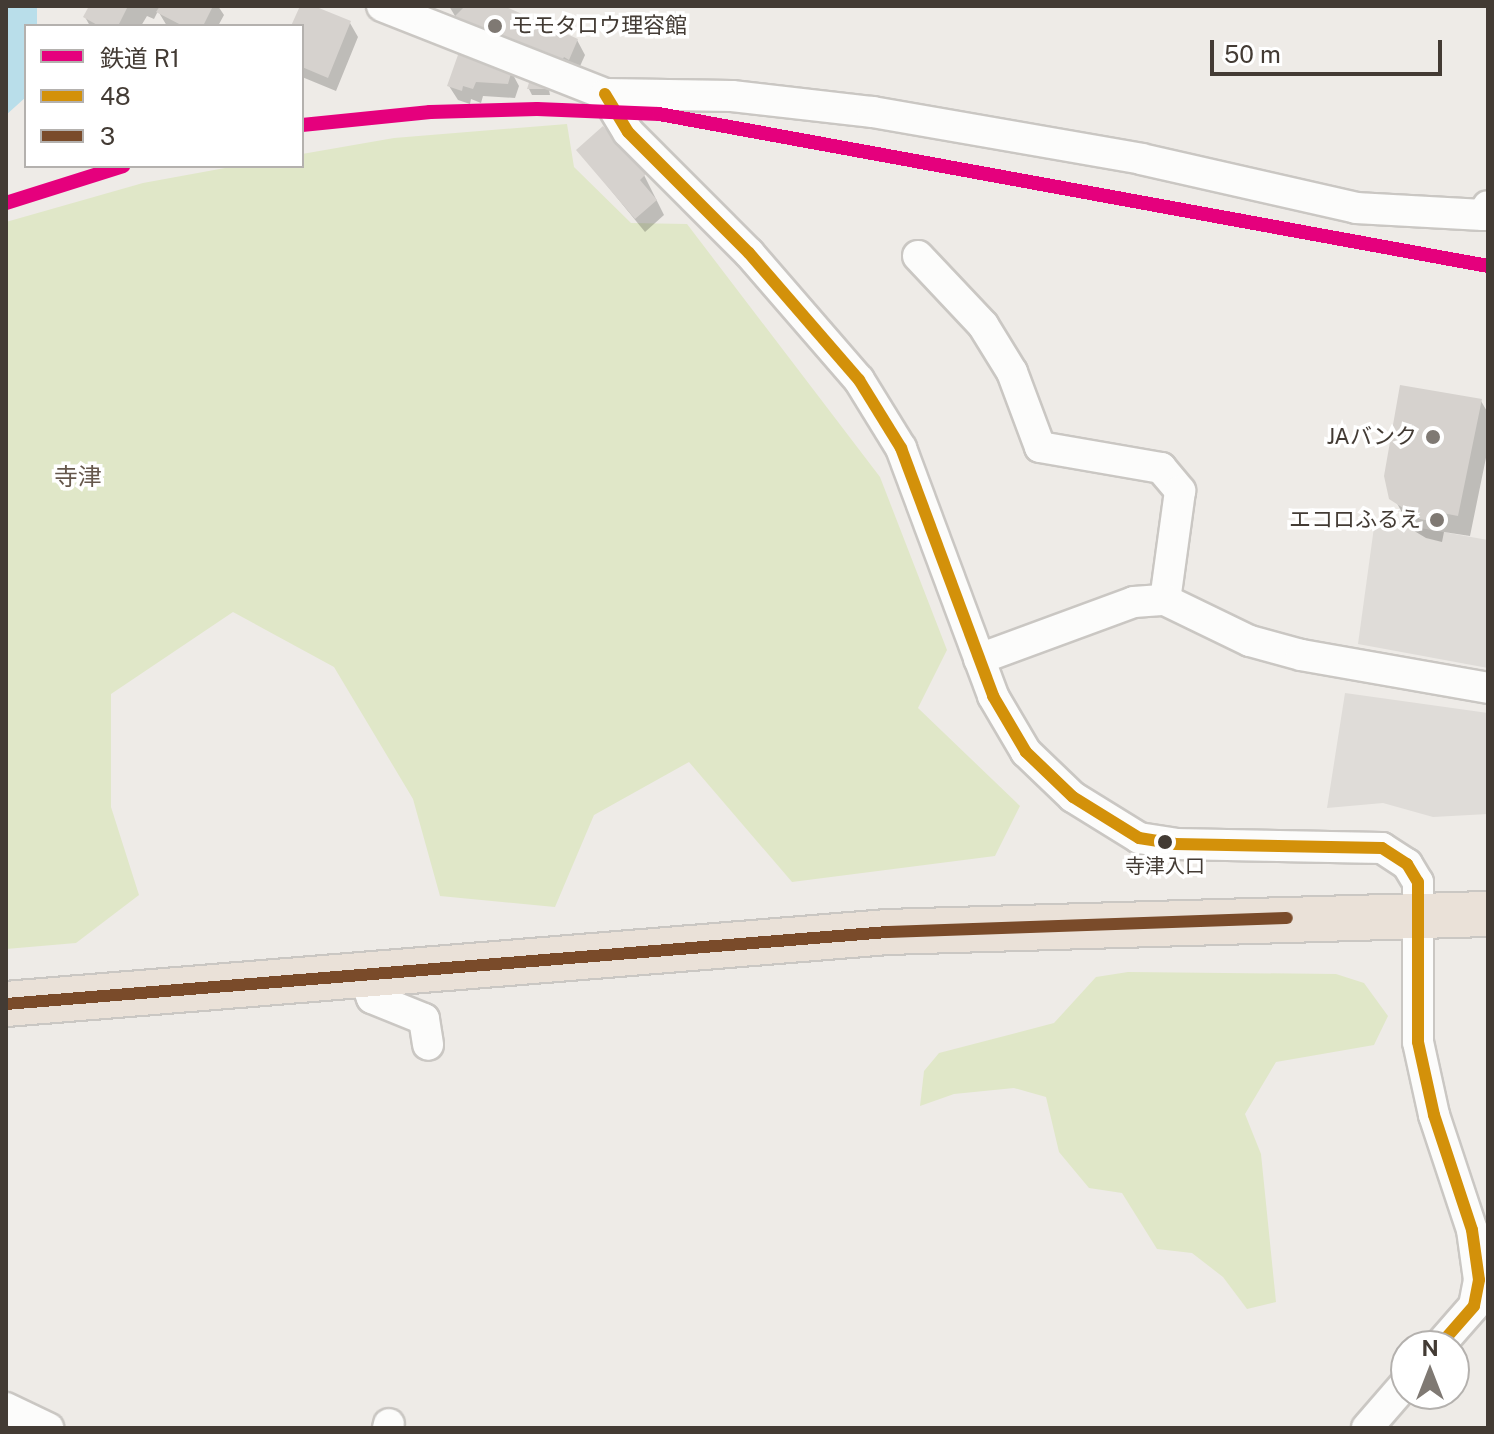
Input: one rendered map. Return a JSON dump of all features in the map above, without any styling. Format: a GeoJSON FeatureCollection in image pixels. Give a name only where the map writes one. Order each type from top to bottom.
{"type":"FeatureCollection","features":[{"type":"Feature","properties":{"kind":"highway"},"geometry":{"type":"LineString","coordinates":[[6,1004],[362,972],[887,932],[1488,914]]}},
{"type":"Feature","properties":{"kind":"street"},"geometry":{"type":"LineString","coordinates":[[382,6],[436,17],[605,94],[732,96],[873,112],[1141,159],[1356,208],[1483,215],[1488,206]]}},
{"type":"Feature","properties":{"kind":"street"},"geometry":{"type":"LineString","coordinates":[[605,94],[628,132],[749,253],[859,380],[901,448],[993,696],[1026,752],[1073,797],[1139,838],[1175,844],[1382,848],[1407,864],[1418,882],[1418,1042],[1434,1115],[1472,1230],[1479,1280],[1474,1306],[1453,1330]]}},
{"type":"Feature","properties":{"kind":"street"},"geometry":{"type":"LineString","coordinates":[[918,256],[983,325],[1012,372],[1040,447],[1161,468],[1180,491],[1165,600]]}},
{"type":"Feature","properties":{"kind":"street"},"geometry":{"type":"LineString","coordinates":[[979,659],[1134,602],[1165,600],[1250,641],[1301,655],[1488,688]]}},
{"type":"Feature","properties":{"kind":"street"},"geometry":{"type":"LineString","coordinates":[[362,972],[372,998],[424,1019],[428,1045]]}},
{"type":"Feature","properties":{"kind":"street"},"geometry":{"type":"LineString","coordinates":[[1367,1428],[1390,1401]]}},
{"type":"Feature","properties":{"kind":"street"},"geometry":{"type":"LineString","coordinates":[[6,1408],[48,1428]]}},
{"type":"Feature","properties":{"kind":"green space"},"geometry":{"type":"Polygon","coordinates":[[[567,124],[574,167],[631,223],[687,224],[880,477],[947,650],[918,708],[1020,806],[995,856],[792,882],[689,762],[594,815],[555,907],[440,896],[413,799],[334,667],[233,612],[111,694],[111,807],[139,895],[76,943],[6,949],[6,222],[143,183],[225,168],[304,168],[304,154],[394,138],[567,124]]]}},
{"type":"Feature","properties":{"kind":"green space"},"geometry":{"type":"Polygon","coordinates":[[[1128,972],[1336,974],[1364,983],[1388,1016],[1374,1045],[1276,1062],[1245,1114],[1261,1154],[1276,1302],[1247,1309],[1223,1277],[1192,1253],[1157,1249],[1122,1193],[1089,1188],[1059,1152],[1046,1097],[1014,1088],[954,1094],[920,1106],[924,1071],[939,1053],[1054,1023],[1096,977],[1128,972]]]}},
{"type":"Feature","properties":{"kind":"shaded area"},"geometry":{"type":"Polygon","coordinates":[[[1375,520],[1488,540],[1488,668],[1358,644],[1375,520]]]}},
{"type":"Feature","properties":{"kind":"shaded area"},"geometry":{"type":"Polygon","coordinates":[[[1345,693],[1488,713],[1488,814],[1433,817],[1383,803],[1327,808],[1345,693]]]}},
{"type":"Feature","properties":{"kind":"water"},"geometry":{"type":"Polygon","coordinates":[[[6,6],[37,6],[37,24],[24,24],[24,99],[6,115],[6,6]]]}},
{"type":"Feature","properties":{"kind":"building"},"geometry":{"type":"Polygon","coordinates":[[[89,6],[128,6],[119,24],[95,24],[83,17],[89,6]]]}},
{"type":"Feature","properties":{"kind":"building"},"geometry":{"type":"Polygon","coordinates":[[[160,6],[213,6],[204,24],[179,24],[156,12],[160,6]]]}},
{"type":"Feature","properties":{"kind":"building"},"geometry":{"type":"Polygon","coordinates":[[[300,6],[314,6],[351,21],[328,78],[304,68],[304,24],[292,24],[300,6]]]}},
{"type":"Feature","properties":{"kind":"building"},"geometry":{"type":"Polygon","coordinates":[[[465,6],[504,6],[578,39],[569,60],[564,57],[561,62],[467,28],[469,24],[454,17],[465,6]]]}},
{"type":"Feature","properties":{"kind":"building"},"geometry":{"type":"Polygon","coordinates":[[[459,52],[512,70],[508,84],[476,82],[473,89],[463,86],[462,91],[447,86],[459,52]]]}},
{"type":"Feature","properties":{"kind":"building"},"geometry":{"type":"Polygon","coordinates":[[[531,76],[549,82],[547,89],[527,89],[531,76]]]}},
{"type":"Feature","properties":{"kind":"building"},"geometry":{"type":"Polygon","coordinates":[[[603,126],[646,174],[640,180],[657,200],[635,219],[576,150],[603,126]]]}},
{"type":"Feature","properties":{"kind":"building","name":"JAバンク"},"geometry":{"type":"Polygon","coordinates":[[[1400,385],[1482,399],[1458,516],[1432,511],[1430,521],[1420,519],[1389,499],[1384,476],[1400,385]]]}},
{"type":"Feature","properties":{"kind":"rail line","name":"R1"},"geometry":{"type":"LineString","coordinates":[[304,125],[430,112],[537,109],[659,114],[1488,266]]}},
{"type":"Feature","properties":{"kind":"rail line","name":"R1"},"geometry":{"type":"LineString","coordinates":[[6,203],[117,168]]}},
{"type":"Feature","properties":{"kind":"transit line","name":"48"},"geometry":{"type":"LineString","coordinates":[[605,94],[628,132],[749,253],[859,380],[901,448],[993,696],[1026,752],[1073,797],[1139,838],[1175,844],[1382,848],[1407,864],[1418,882],[1418,1042],[1434,1115],[1472,1230],[1479,1280],[1474,1306],[1453,1330]]}},
{"type":"Feature","properties":{"kind":"transit line","name":"3"},"geometry":{"type":"LineString","coordinates":[[6,1004],[887,932],[1287,918]]}},
{"type":"Feature","properties":{"kind":"place","name":"モモタロウ理容館"},"geometry":{"type":"Point","coordinates":[495,26]}},
{"type":"Feature","properties":{"kind":"place","name":"JAバンク"},"geometry":{"type":"Point","coordinates":[1433,437]}},
{"type":"Feature","properties":{"kind":"place","name":"エコロふるえ"},"geometry":{"type":"Point","coordinates":[1437,520]}},
{"type":"Feature","properties":{"kind":"place","name":"寺津入口"},"geometry":{"type":"Point","coordinates":[1165,842]}},
{"type":"Feature","properties":{"kind":"district","name":"寺津"},"geometry":{"type":"Point","coordinates":[78,477]}}]}
